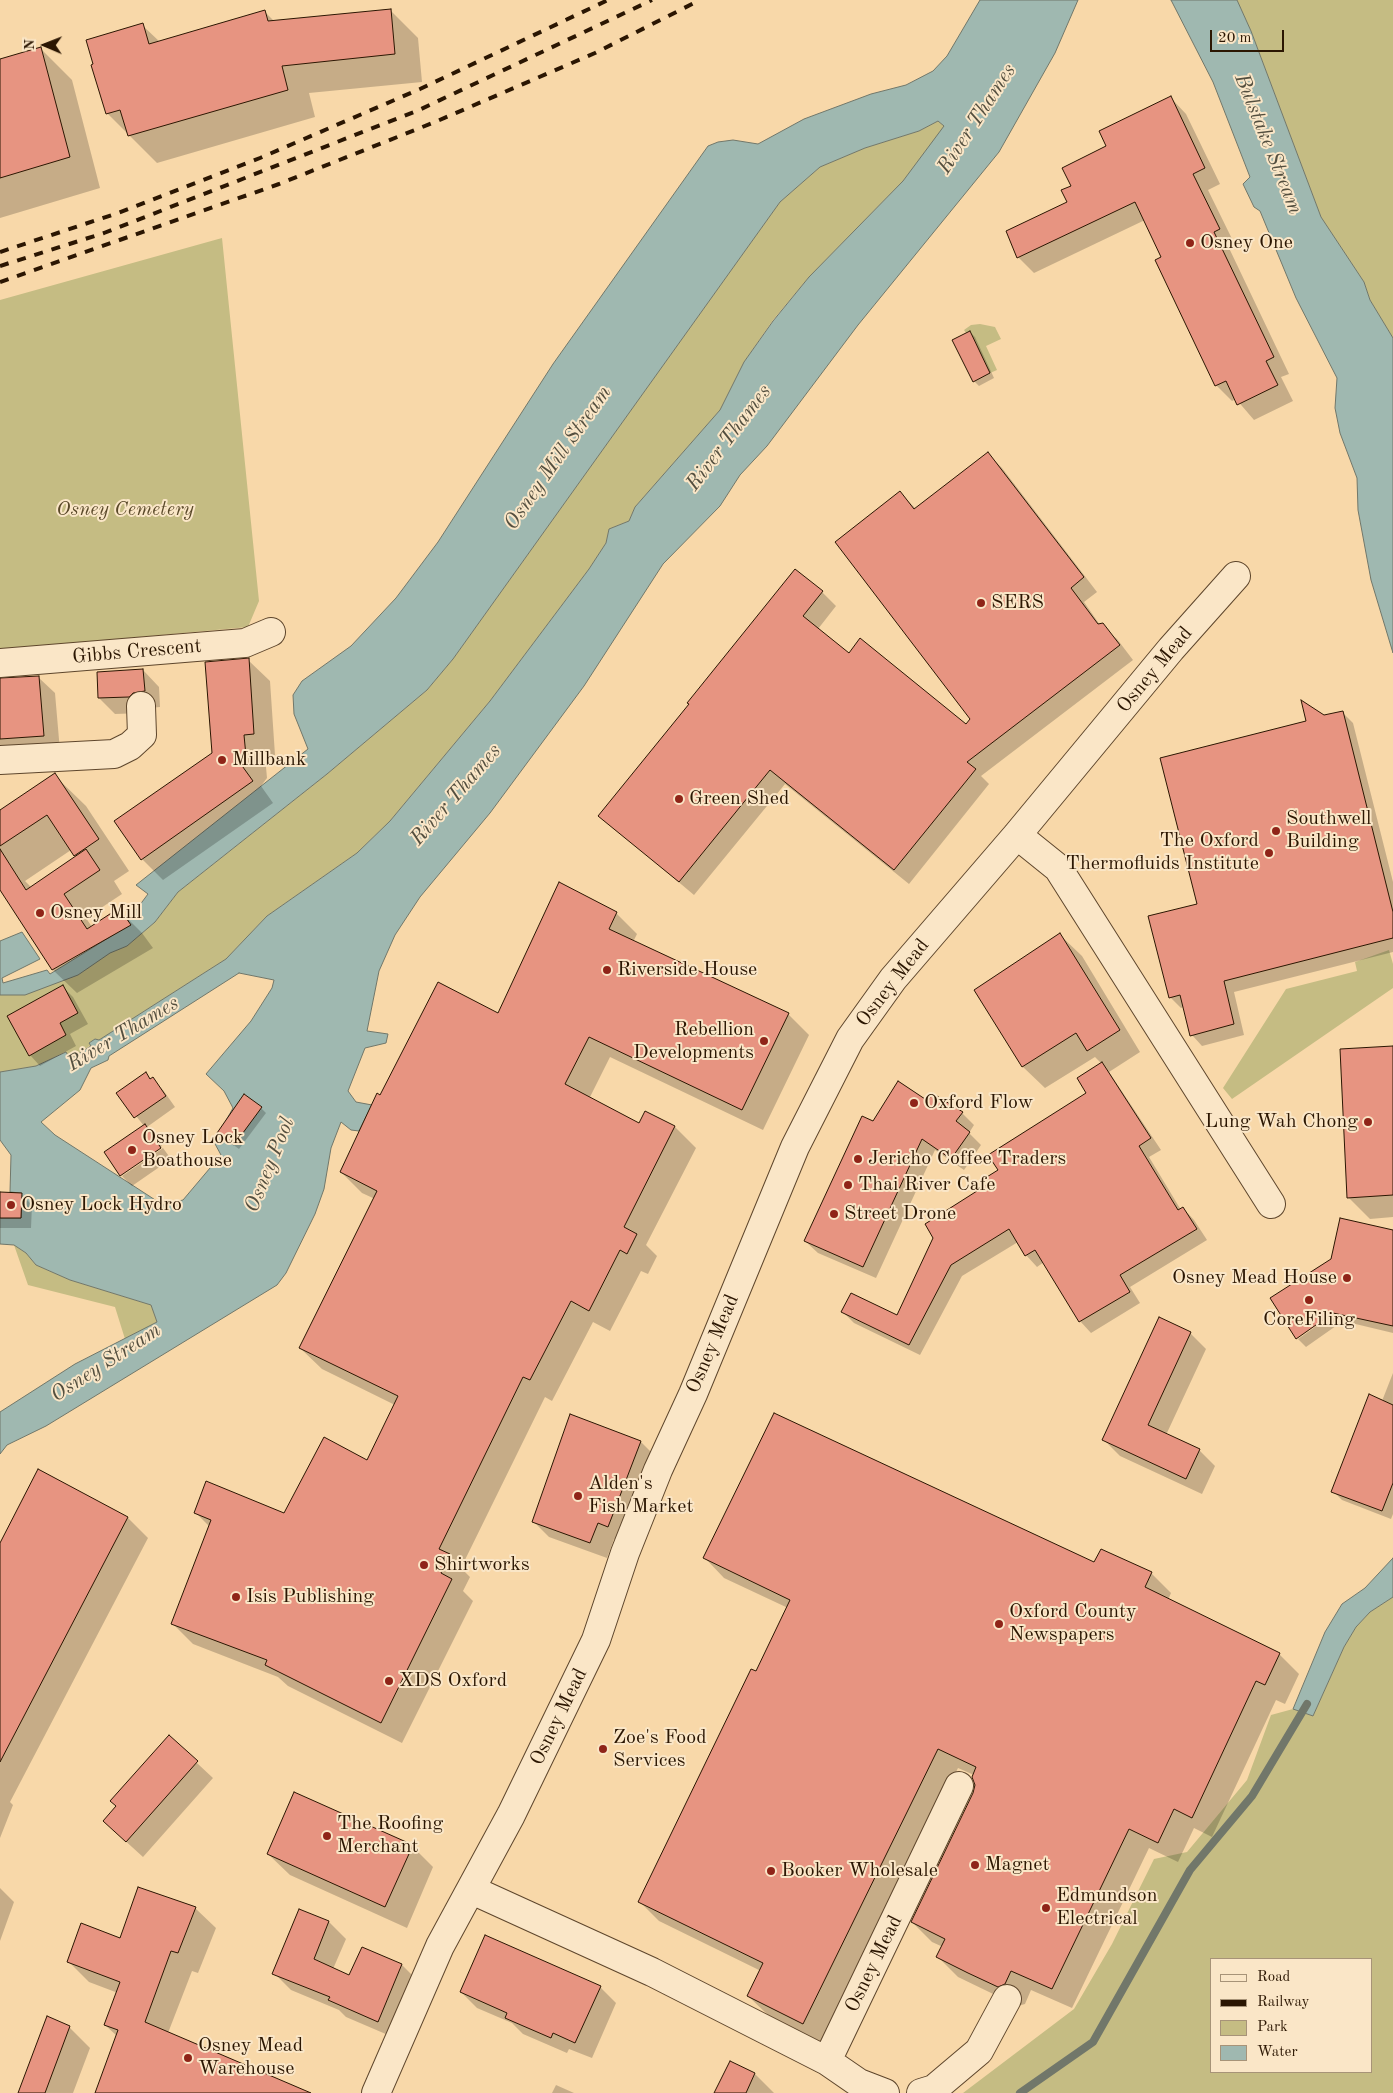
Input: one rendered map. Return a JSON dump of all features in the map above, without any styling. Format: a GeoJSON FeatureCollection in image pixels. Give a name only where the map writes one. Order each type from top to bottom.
{"type":"FeatureCollection","features":[{"type":"Feature","properties":{"kind":"street","name":"Osney Mead"},"geometry":{"type":"LineString","coordinates":[[376,2093],[440,1946],[472,1890],[596,1640],[625,1553],[658,1470],[693,1394],[795,1148],[850,1039],[893,979],[1017,835],[1171,649],[1236,576]]}},
{"type":"Feature","properties":{"kind":"street","name":"Gibbs Crescent"},"geometry":{"type":"LineString","coordinates":[[0,664],[245,643],[271,632]]}},
{"type":"Feature","properties":{"kind":"street"},"geometry":{"type":"LineString","coordinates":[[0,760],[114,754],[130,746],[142,735],[140,706]]}},
{"type":"Feature","properties":{"kind":"street"},"geometry":{"type":"LineString","coordinates":[[1017,835],[1058,868],[1271,1204]]}},
{"type":"Feature","properties":{"kind":"street","name":"Osney Mead"},"geometry":{"type":"LineString","coordinates":[[827,2061],[960,1786]]}},
{"type":"Feature","properties":{"kind":"street"},"geometry":{"type":"LineString","coordinates":[[472,1890],[652,1972],[827,2061],[859,2083],[885,2093]]}},
{"type":"Feature","properties":{"kind":"street"},"geometry":{"type":"LineString","coordinates":[[921,2093],[934,2089],[979,2051],[1007,1999]]}},
{"type":"Feature","properties":{"kind":"green space"},"geometry":{"type":"Polygon","coordinates":[[[1237,0],[1393,0],[1393,338],[1370,300],[1364,282],[1321,217],[1251,31],[1237,0]]]}},
{"type":"Feature","properties":{"kind":"green space"},"geometry":{"type":"Polygon","coordinates":[[[938,121],[944,126],[942,131],[903,181],[809,277],[773,320],[744,362],[720,410],[635,507],[629,521],[609,529],[606,543],[589,569],[490,701],[390,821],[357,853],[267,916],[226,959],[99,1040],[95,1039],[89,1043],[91,1045],[70,1059],[65,1052],[36,1066],[0,1072],[0,995],[9,995],[78,975],[110,952],[127,946],[155,922],[178,892],[327,774],[427,690],[453,659],[780,202],[820,167],[865,148],[919,131],[938,121]]]}},
{"type":"Feature","properties":{"kind":"green space","name":"Osney Cemetery"},"geometry":{"type":"Polygon","coordinates":[[[222,238],[259,601],[248,627],[0,650],[0,300],[222,238]]]}},
{"type":"Feature","properties":{"kind":"green space"},"geometry":{"type":"Polygon","coordinates":[[[980,324],[995,327],[1001,339],[986,346],[997,370],[990,373],[970,331],[966,333],[964,330],[971,325],[980,324]]]}},
{"type":"Feature","properties":{"kind":"green space"},"geometry":{"type":"Polygon","coordinates":[[[1389,950],[1393,964],[1393,988],[1232,1099],[1223,1088],[1286,989],[1357,971],[1355,962],[1389,950]]]}},
{"type":"Feature","properties":{"kind":"green space"},"geometry":{"type":"Polygon","coordinates":[[[14,1245],[26,1253],[36,1265],[70,1280],[151,1305],[157,1322],[125,1339],[115,1307],[28,1285],[14,1245]]]}},
{"type":"Feature","properties":{"kind":"green space"},"geometry":{"type":"Polygon","coordinates":[[[1393,1597],[1393,2093],[963,2093],[1074,2009],[1112,1944],[1154,1859],[1187,1852],[1247,1780],[1271,1715],[1293,1709],[1313,1716],[1344,1647],[1356,1627],[1370,1612],[1393,1597]]]}},
{"type":"Feature","properties":{"kind":"water"},"geometry":{"type":"Polygon","coordinates":[[[980,0],[1078,0],[1055,53],[999,152],[858,325],[767,446],[740,475],[720,506],[663,564],[584,686],[490,813],[420,897],[395,935],[379,971],[367,1031],[388,1034],[386,1043],[365,1048],[348,1091],[356,1102],[372,1105],[359,1131],[351,1130],[341,1122],[331,1148],[324,1189],[315,1214],[286,1273],[277,1285],[46,1426],[7,1445],[0,1454],[0,1412],[75,1364],[157,1322],[151,1305],[70,1280],[36,1265],[26,1253],[14,1245],[0,1244],[0,1218],[21,1218],[21,1193],[10,1192],[11,1155],[0,1140],[0,1072],[36,1066],[66,1052],[70,1059],[91,1046],[89,1043],[95,1039],[99,1040],[226,959],[267,916],[357,853],[390,821],[490,701],[589,569],[606,543],[609,529],[629,521],[635,507],[720,410],[744,362],[773,321],[809,277],[903,181],[944,126],[938,121],[919,131],[865,148],[820,167],[780,202],[453,659],[427,690],[327,774],[178,892],[155,922],[127,946],[110,953],[78,975],[25,995],[0,995],[0,941],[22,932],[40,959],[2,978],[3,983],[47,970],[50,974],[121,930],[148,894],[136,885],[308,749],[294,714],[293,695],[302,681],[351,646],[396,598],[438,542],[553,364],[708,146],[718,142],[733,140],[758,144],[804,119],[871,94],[906,85],[933,71],[947,56],[980,0]],[[239,973],[109,1056],[108,1060],[91,1068],[80,1090],[41,1122],[55,1135],[163,1205],[183,1200],[221,1155],[214,1142],[233,1108],[224,1091],[206,1074],[251,1021],[272,988],[274,980],[239,973]]]}},
{"type":"Feature","properties":{"kind":"water","name":"Bulstake Stream"},"geometry":{"type":"Polygon","coordinates":[[[1171,0],[1237,0],[1251,31],[1321,217],[1364,282],[1370,300],[1393,338],[1393,653],[1371,580],[1358,510],[1357,478],[1340,433],[1335,408],[1337,378],[1296,298],[1260,211],[1254,207],[1243,184],[1250,177],[1213,82],[1171,0]]]}},
{"type":"Feature","properties":{"kind":"water"},"geometry":{"type":"Polygon","coordinates":[[[1393,1558],[1393,1597],[1370,1612],[1356,1627],[1344,1647],[1313,1716],[1293,1709],[1325,1632],[1342,1604],[1365,1588],[1393,1558]]]}},
{"type":"Feature","properties":{"kind":"building"},"geometry":{"type":"Polygon","coordinates":[[[391,9],[395,54],[282,66],[288,90],[128,136],[120,110],[106,114],[91,65],[93,64],[86,40],[143,23],[149,44],[265,10],[268,21],[391,9]]]}},
{"type":"Feature","properties":{"kind":"building"},"geometry":{"type":"Polygon","coordinates":[[[41,47],[70,157],[0,178],[0,59],[41,47]]]}},
{"type":"Feature","properties":{"kind":"building","name":"Osney One"},"geometry":{"type":"Polygon","coordinates":[[[1171,96],[1205,168],[1193,174],[1220,229],[1214,232],[1274,357],[1266,361],[1278,385],[1237,405],[1226,381],[1215,386],[1155,260],[1161,257],[1135,202],[1017,258],[1006,231],[1067,202],[1061,190],[1071,186],[1062,168],[1106,146],[1099,131],[1171,96]]]}},
{"type":"Feature","properties":{"kind":"building"},"geometry":{"type":"Polygon","coordinates":[[[970,331],[990,373],[973,382],[952,340],[970,331]]]}},
{"type":"Feature","properties":{"kind":"building"},"geometry":{"type":"Polygon","coordinates":[[[988,452],[1084,577],[1071,588],[1098,624],[1103,623],[1120,645],[967,762],[976,769],[894,870],[770,770],[679,882],[598,816],[795,569],[823,591],[803,616],[849,653],[860,638],[966,724],[970,719],[835,542],[900,491],[914,509],[988,452]]]}},
{"type":"Feature","properties":{"kind":"building","name":"Millbank"},"geometry":{"type":"Polygon","coordinates":[[[249,658],[254,734],[244,735],[246,756],[240,763],[253,781],[141,860],[114,821],[212,753],[205,662],[249,658]]]}},
{"type":"Feature","properties":{"kind":"building"},"geometry":{"type":"Polygon","coordinates":[[[143,669],[145,691],[133,693],[129,697],[98,698],[97,672],[143,669]]]}},
{"type":"Feature","properties":{"kind":"building"},"geometry":{"type":"Polygon","coordinates":[[[39,676],[44,736],[0,739],[0,678],[39,676]]]}},
{"type":"Feature","properties":{"kind":"building","name":"Southwell Building"},"geometry":{"type":"Polygon","coordinates":[[[1301,700],[1324,715],[1343,711],[1393,912],[1393,938],[1224,981],[1234,1024],[1190,1036],[1180,995],[1169,998],[1148,916],[1197,904],[1160,758],[1306,721],[1301,700]]]}},
{"type":"Feature","properties":{"kind":"building"},"geometry":{"type":"Polygon","coordinates":[[[55,773],[99,839],[74,856],[47,815],[0,846],[0,810],[55,773]]]}},
{"type":"Feature","properties":{"kind":"building","name":"Osney Mill"},"geometry":{"type":"Polygon","coordinates":[[[0,849],[26,890],[86,849],[100,870],[64,894],[87,929],[119,908],[131,925],[52,970],[0,890],[0,849]]]}},
{"type":"Feature","properties":{"kind":"building"},"geometry":{"type":"Polygon","coordinates":[[[559,882],[617,912],[609,929],[789,1013],[742,1110],[589,1037],[565,1084],[639,1123],[645,1111],[675,1126],[624,1227],[637,1234],[627,1254],[620,1250],[589,1311],[571,1301],[530,1380],[523,1377],[439,1549],[450,1554],[441,1573],[452,1579],[381,1723],[265,1665],[267,1660],[171,1624],[211,1520],[194,1513],[206,1481],[284,1513],[324,1437],[367,1460],[398,1396],[299,1348],[377,1191],[340,1172],[377,1093],[380,1095],[438,982],[498,1013],[559,882]]]}},
{"type":"Feature","properties":{"kind":"building"},"geometry":{"type":"Polygon","coordinates":[[[1060,933],[1120,1030],[1087,1051],[1076,1033],[1022,1067],[974,990],[1060,933]]]}},
{"type":"Feature","properties":{"kind":"building"},"geometry":{"type":"Polygon","coordinates":[[[63,985],[78,1013],[60,1023],[66,1035],[29,1056],[7,1016],[63,985]]]}},
{"type":"Feature","properties":{"kind":"building","name":"Lung Wah Chong"},"geometry":{"type":"Polygon","coordinates":[[[1393,1046],[1393,1195],[1347,1198],[1340,1049],[1393,1046]]]}},
{"type":"Feature","properties":{"kind":"building"},"geometry":{"type":"Polygon","coordinates":[[[1102,1062],[1151,1138],[1139,1146],[1178,1210],[1183,1207],[1197,1229],[1120,1275],[1130,1292],[1079,1322],[1035,1250],[1025,1256],[1009,1229],[951,1265],[909,1345],[841,1312],[851,1293],[897,1315],[933,1238],[925,1224],[988,1184],[982,1180],[998,1170],[988,1155],[1086,1093],[1077,1078],[1102,1062]]]}},
{"type":"Feature","properties":{"kind":"building"},"geometry":{"type":"Polygon","coordinates":[[[146,1072],[150,1079],[153,1077],[166,1096],[134,1118],[116,1093],[146,1072]]]}},
{"type":"Feature","properties":{"kind":"building"},"geometry":{"type":"Polygon","coordinates":[[[898,1081],[928,1101],[932,1093],[963,1112],[956,1121],[970,1132],[951,1159],[922,1139],[863,1267],[804,1241],[862,1116],[873,1121],[898,1081]]]}},
{"type":"Feature","properties":{"kind":"building"},"geometry":{"type":"Polygon","coordinates":[[[244,1094],[262,1107],[234,1145],[217,1133],[244,1094]]]}},
{"type":"Feature","properties":{"kind":"building","name":"Osney Lock Boathouse"},"geometry":{"type":"Polygon","coordinates":[[[145,1124],[161,1148],[120,1176],[104,1152],[145,1124]]]}},
{"type":"Feature","properties":{"kind":"building","name":"Osney Lock Hydro"},"geometry":{"type":"Polygon","coordinates":[[[0,1192],[22,1193],[21,1218],[0,1218],[0,1192]]]}},
{"type":"Feature","properties":{"kind":"building","name":"Osney Mead House"},"geometry":{"type":"Polygon","coordinates":[[[1340,1218],[1393,1230],[1393,1326],[1333,1313],[1296,1339],[1270,1298],[1331,1259],[1340,1218]]]}},
{"type":"Feature","properties":{"kind":"building"},"geometry":{"type":"Polygon","coordinates":[[[1159,1317],[1191,1332],[1148,1425],[1200,1449],[1186,1479],[1102,1440],[1159,1317]]]}},
{"type":"Feature","properties":{"kind":"building"},"geometry":{"type":"Polygon","coordinates":[[[1369,1394],[1393,1405],[1393,1483],[1382,1511],[1331,1492],[1369,1394]]]}},
{"type":"Feature","properties":{"kind":"building"},"geometry":{"type":"Polygon","coordinates":[[[774,1413],[1094,1562],[1101,1549],[1152,1572],[1145,1587],[1280,1653],[1265,1685],[1256,1681],[1192,1818],[1174,1809],[1158,1843],[1129,1829],[1052,1989],[1011,1971],[1005,1984],[998,1987],[968,1973],[936,1957],[945,1939],[911,1922],[973,1793],[975,1785],[972,1777],[976,1767],[938,1749],[803,2024],[747,1996],[763,1963],[638,1902],[751,1669],[756,1671],[790,1600],[703,1558],[774,1413]]]}},
{"type":"Feature","properties":{"kind":"building"},"geometry":{"type":"Polygon","coordinates":[[[570,1414],[641,1441],[608,1527],[598,1523],[590,1543],[532,1522],[570,1414]]]}},
{"type":"Feature","properties":{"kind":"building"},"geometry":{"type":"Polygon","coordinates":[[[38,1469],[128,1517],[0,1762],[0,1543],[38,1469]]]}},
{"type":"Feature","properties":{"kind":"building"},"geometry":{"type":"Polygon","coordinates":[[[169,1735],[198,1761],[126,1842],[103,1821],[116,1806],[110,1801],[169,1735]]]}},
{"type":"Feature","properties":{"kind":"building"},"geometry":{"type":"Polygon","coordinates":[[[294,1792],[413,1845],[385,1907],[267,1854],[294,1792]]]}},
{"type":"Feature","properties":{"kind":"building"},"geometry":{"type":"Polygon","coordinates":[[[138,1887],[196,1907],[178,1953],[171,1951],[145,2022],[311,2093],[95,2093],[118,2030],[104,2025],[120,1982],[67,1962],[81,1923],[120,1938],[138,1887]]]}},
{"type":"Feature","properties":{"kind":"building"},"geometry":{"type":"Polygon","coordinates":[[[299,1909],[329,1921],[314,1959],[349,1975],[362,1947],[402,1964],[378,2022],[328,2000],[330,1997],[272,1974],[299,1909]]]}},
{"type":"Feature","properties":{"kind":"building"},"geometry":{"type":"Polygon","coordinates":[[[485,1935],[601,1986],[575,2043],[553,2033],[551,2038],[514,2022],[505,2018],[507,2013],[460,1992],[485,1935]]]}},
{"type":"Feature","properties":{"kind":"building"},"geometry":{"type":"Polygon","coordinates":[[[47,2016],[70,2026],[45,2093],[18,2093],[47,2016]]]}},
{"type":"Feature","properties":{"kind":"building"},"geometry":{"type":"Polygon","coordinates":[[[730,2061],[755,2073],[746,2093],[714,2093],[730,2061]]]}},
{"type":"Feature","properties":{"kind":"waterway"},"geometry":{"type":"LineString","coordinates":[[1020,2093],[1093,2042],[1190,1870],[1252,1796],[1307,1704]]}},
{"type":"Feature","properties":{"kind":"railway"},"geometry":{"type":"LineString","coordinates":[[0,252],[118,213],[260,158],[420,89],[608,0]]}},
{"type":"Feature","properties":{"kind":"railway"},"geometry":{"type":"LineString","coordinates":[[0,266],[104,233],[419,110],[652,0]]}},
{"type":"Feature","properties":{"kind":"railway"},"geometry":{"type":"LineString","coordinates":[[0,282],[279,184],[435,122],[595,53],[700,0]]}},
{"type":"Feature","properties":{"kind":"place","name":"Osney One"},"geometry":{"type":"Point","coordinates":[1190,243]}},
{"type":"Feature","properties":{"kind":"place","name":"SERS"},"geometry":{"type":"Point","coordinates":[981,603]}},
{"type":"Feature","properties":{"kind":"place","name":"Millbank"},"geometry":{"type":"Point","coordinates":[222,760]}},
{"type":"Feature","properties":{"kind":"place","name":"Green Shed"},"geometry":{"type":"Point","coordinates":[679,799]}},
{"type":"Feature","properties":{"kind":"place","name":"Southwell Building"},"geometry":{"type":"Point","coordinates":[1276,831]}},
{"type":"Feature","properties":{"kind":"place","name":"The Oxford Thermofluids Institute"},"geometry":{"type":"Point","coordinates":[1269,853]}},
{"type":"Feature","properties":{"kind":"place","name":"Osney Mill"},"geometry":{"type":"Point","coordinates":[40,913]}},
{"type":"Feature","properties":{"kind":"place","name":"Riverside House"},"geometry":{"type":"Point","coordinates":[607,970]}},
{"type":"Feature","properties":{"kind":"place","name":"Rebellion Developments"},"geometry":{"type":"Point","coordinates":[764,1041]}},
{"type":"Feature","properties":{"kind":"place","name":"Oxford Flow"},"geometry":{"type":"Point","coordinates":[914,1103]}},
{"type":"Feature","properties":{"kind":"place","name":"Lung Wah Chong"},"geometry":{"type":"Point","coordinates":[1368,1122]}},
{"type":"Feature","properties":{"kind":"place","name":"Osney Lock Boathouse"},"geometry":{"type":"Point","coordinates":[132,1150]}},
{"type":"Feature","properties":{"kind":"place","name":"Jericho Coffee Traders"},"geometry":{"type":"Point","coordinates":[858,1159]}},
{"type":"Feature","properties":{"kind":"place","name":"Thai River Cafe"},"geometry":{"type":"Point","coordinates":[848,1185]}},
{"type":"Feature","properties":{"kind":"place","name":"Osney Lock Hydro"},"geometry":{"type":"Point","coordinates":[11,1205]}},
{"type":"Feature","properties":{"kind":"place","name":"Street Drone"},"geometry":{"type":"Point","coordinates":[834,1214]}},
{"type":"Feature","properties":{"kind":"place","name":"Osney Mead House"},"geometry":{"type":"Point","coordinates":[1347,1278]}},
{"type":"Feature","properties":{"kind":"place","name":"CoreFiling"},"geometry":{"type":"Point","coordinates":[1309,1300]}},
{"type":"Feature","properties":{"kind":"place","name":"Alden's Fish Market"},"geometry":{"type":"Point","coordinates":[578,1496]}},
{"type":"Feature","properties":{"kind":"place","name":"Shirtworks"},"geometry":{"type":"Point","coordinates":[424,1565]}},
{"type":"Feature","properties":{"kind":"place","name":"Isis Publishing"},"geometry":{"type":"Point","coordinates":[236,1597]}},
{"type":"Feature","properties":{"kind":"place","name":"Oxford County Newspapers"},"geometry":{"type":"Point","coordinates":[999,1624]}},
{"type":"Feature","properties":{"kind":"place","name":"XDS Oxford"},"geometry":{"type":"Point","coordinates":[389,1681]}},
{"type":"Feature","properties":{"kind":"place","name":"Zoe's Food Services"},"geometry":{"type":"Point","coordinates":[603,1749]}},
{"type":"Feature","properties":{"kind":"place","name":"The Roofing Merchant"},"geometry":{"type":"Point","coordinates":[327,1836]}},
{"type":"Feature","properties":{"kind":"place","name":"Magnet"},"geometry":{"type":"Point","coordinates":[975,1865]}},
{"type":"Feature","properties":{"kind":"place","name":"Booker Wholesale"},"geometry":{"type":"Point","coordinates":[771,1871]}},
{"type":"Feature","properties":{"kind":"place","name":"Edmundson Electrical"},"geometry":{"type":"Point","coordinates":[1046,1908]}},
{"type":"Feature","properties":{"kind":"place","name":"Osney Mead Warehouse"},"geometry":{"type":"Point","coordinates":[188,2058]}},
{"type":"Feature","properties":{"kind":"water label","name":"River Thames"},"geometry":{"type":"Point","coordinates":[977,119]}},
{"type":"Feature","properties":{"kind":"water label","name":"River Thames"},"geometry":{"type":"Point","coordinates":[729,438]}},
{"type":"Feature","properties":{"kind":"water label","name":"Osney Mill Stream"},"geometry":{"type":"Point","coordinates":[558,458]}},
{"type":"Feature","properties":{"kind":"water label","name":"River Thames"},"geometry":{"type":"Point","coordinates":[456,795]}},
{"type":"Feature","properties":{"kind":"water label","name":"River Thames"},"geometry":{"type":"Point","coordinates":[123,1034]}},
{"type":"Feature","properties":{"kind":"water label","name":"Osney Pool"},"geometry":{"type":"Point","coordinates":[270,1165]}},
{"type":"Feature","properties":{"kind":"water label","name":"Osney Stream"},"geometry":{"type":"Point","coordinates":[106,1363]}}]}
